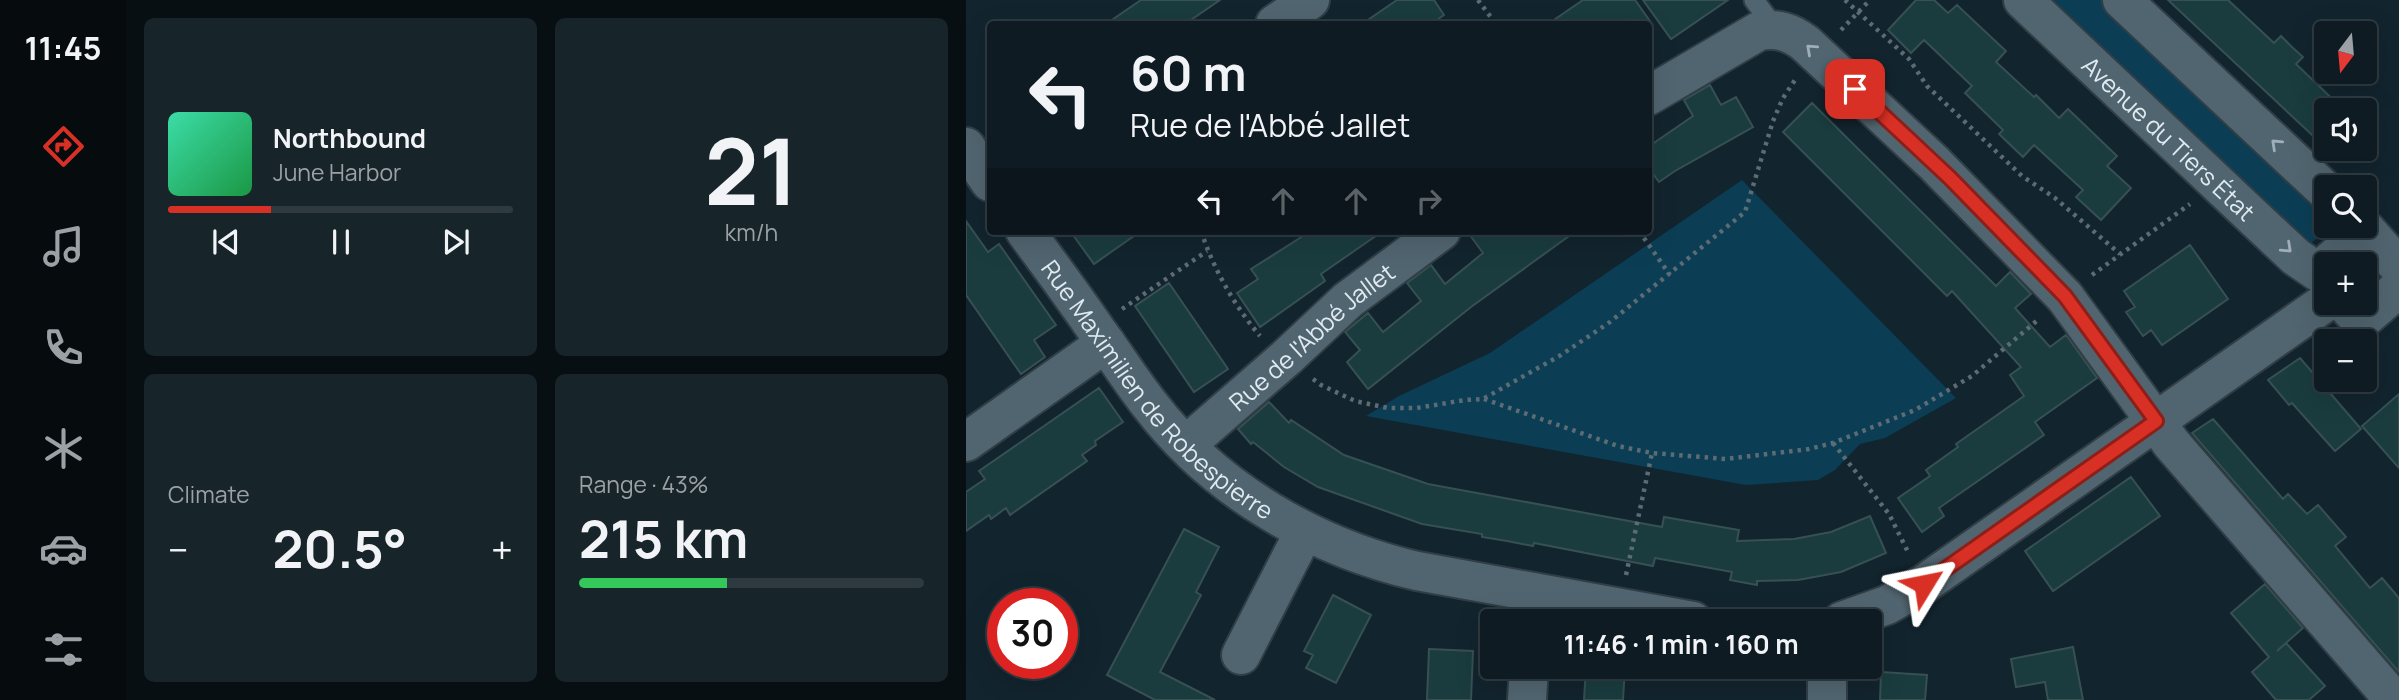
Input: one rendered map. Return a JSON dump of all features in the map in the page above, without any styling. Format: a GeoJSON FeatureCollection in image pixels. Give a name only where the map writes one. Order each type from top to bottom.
{"type":"FeatureCollection","features":[{"type":"Feature","properties":{"kind":"street"},"geometry":{"type":"LineString","coordinates":[[1279,21],[1310,0]]}},
{"type":"Feature","properties":{"kind":"street","name":"Avenue du Tiers État"},"geometry":{"type":"LineString","coordinates":[[2023,0],[2296,257],[2314,270]]}},
{"type":"Feature","properties":{"kind":"street"},"geometry":{"type":"LineString","coordinates":[[2122,0],[2314,180]]}},
{"type":"Feature","properties":{"kind":"street"},"geometry":{"type":"LineString","coordinates":[[1652,94],[1759,31],[1764,14],[1818,54],[1934,163],[2065,296],[2171,443],[2394,700]]}},
{"type":"Feature","properties":{"kind":"street"},"geometry":{"type":"LineString","coordinates":[[966,146],[987,178]]}},
{"type":"Feature","properties":{"kind":"street","name":"Rue Maximilien de Robespierre"},"geometry":{"type":"LineString","coordinates":[[1028,235],[1150,406],[1186,445],[1240,491],[1304,532],[1379,562],[1531,607],[1625,609]]}},
{"type":"Feature","properties":{"kind":"street","name":"Rue de l'Abbé Jallet"},"geometry":{"type":"LineString","coordinates":[[1186,445],[1348,300],[1436,235]]}},
{"type":"Feature","properties":{"kind":"street"},"geometry":{"type":"LineString","coordinates":[[2344,252],[2356,238]]}},
{"type":"Feature","properties":{"kind":"street"},"geometry":{"type":"LineString","coordinates":[[2369,238],[2396,292],[2377,308]]}},
{"type":"Feature","properties":{"kind":"street"},"geometry":{"type":"LineString","coordinates":[[1875,609],[1924,584],[2156,421],[2314,286]]}},
{"type":"Feature","properties":{"kind":"street"},"geometry":{"type":"LineString","coordinates":[[2355,315],[2361,321],[2368,315]]}},
{"type":"Feature","properties":{"kind":"street"},"geometry":{"type":"LineString","coordinates":[[966,442],[1101,335]]}},
{"type":"Feature","properties":{"kind":"street","name":"Rue Maximilien de Robespierre"},"geometry":{"type":"LineString","coordinates":[[1241,655],[1304,532]]}},
{"type":"Feature","properties":{"kind":"street"},"geometry":{"type":"LineString","coordinates":[[1527,700],[1528,679]]}},
{"type":"Feature","properties":{"kind":"street"},"geometry":{"type":"LineString","coordinates":[[1827,679],[1827,700]]}},
{"type":"Feature","properties":{"kind":"path"},"geometry":{"type":"LineString","coordinates":[[1478,0],[1494,21]]}},
{"type":"Feature","properties":{"kind":"path"},"geometry":{"type":"LineString","coordinates":[[1845,0],[1909,59],[1927,86],[2022,176],[2054,198],[2120,254]]}},
{"type":"Feature","properties":{"kind":"path"},"geometry":{"type":"LineString","coordinates":[[1483,399],[1562,355],[1610,322],[1745,212],[1773,121],[1792,85],[1870,0]]}},
{"type":"Feature","properties":{"kind":"path"},"geometry":{"type":"LineString","coordinates":[[1202,235],[1227,291],[1259,334],[1321,386],[1354,401],[1388,408],[1417,408],[1483,399],[1618,446],[1652,453],[1726,459],[1809,449],[1833,443],[1915,410],[1956,387],[1996,357],[2065,296],[2197,199]]}},
{"type":"Feature","properties":{"kind":"path"},"geometry":{"type":"LineString","coordinates":[[1642,235],[1670,275]]}},
{"type":"Feature","properties":{"kind":"path"},"geometry":{"type":"LineString","coordinates":[[1101,335],[1207,251]]}},
{"type":"Feature","properties":{"kind":"path"},"geometry":{"type":"LineString","coordinates":[[1833,443],[1889,514],[1924,584]]}},
{"type":"Feature","properties":{"kind":"path"},"geometry":{"type":"LineString","coordinates":[[1619,608],[1652,453]]}},
{"type":"Feature","properties":{"kind":"shaded area"},"geometry":{"type":"Polygon","coordinates":[[[2040,0],[2107,0],[2314,195],[2314,238],[2317,238],[2308,246],[2040,0]]]}},
{"type":"Feature","properties":{"kind":"shaded area"},"geometry":{"type":"Polygon","coordinates":[[[1742,180],[1956,398],[1885,438],[1860,444],[1835,470],[1818,480],[1746,485],[1366,416],[1399,396],[1490,353],[1742,180]]]}},
{"type":"Feature","properties":{"kind":"building"},"geometry":{"type":"Polygon","coordinates":[[[1141,0],[1220,0],[1189,21],[1110,21],[1141,0]]]}},
{"type":"Feature","properties":{"kind":"building"},"geometry":{"type":"Polygon","coordinates":[[[1397,0],[1434,0],[1444,15],[1435,21],[1366,21],[1397,0]]]}},
{"type":"Feature","properties":{"kind":"building"},"geometry":{"type":"Polygon","coordinates":[[[1583,0],[1635,0],[1650,21],[1552,21],[1583,0]]]}},
{"type":"Feature","properties":{"kind":"building"},"geometry":{"type":"Polygon","coordinates":[[[1643,0],[1728,0],[1671,39],[1643,0]]]}},
{"type":"Feature","properties":{"kind":"building"},"geometry":{"type":"Polygon","coordinates":[[[1916,0],[1934,0],[1948,13],[1957,5],[2006,51],[1996,62],[2059,118],[2068,109],[2117,156],[2107,166],[2131,188],[2101,220],[2076,197],[2083,190],[2034,145],[2023,157],[1999,134],[2003,130],[1965,93],[1972,86],[1924,40],[1911,53],[1888,30],[1916,0]]]}},
{"type":"Feature","properties":{"kind":"building"},"geometry":{"type":"Polygon","coordinates":[[[2168,0],[2228,0],[2274,43],[2281,36],[2303,57],[2296,64],[2331,98],[2314,98],[2314,137],[2168,0]]]}},
{"type":"Feature","properties":{"kind":"building"},"geometry":{"type":"Polygon","coordinates":[[[1710,85],[1721,105],[1736,97],[1753,127],[1659,182],[1652,172],[1652,144],[1693,116],[1684,100],[1710,85]]]}},
{"type":"Feature","properties":{"kind":"building"},"geometry":{"type":"Polygon","coordinates":[[[1812,103],[1996,286],[2010,272],[2031,294],[2015,308],[2050,347],[2066,335],[2097,378],[2035,422],[2044,435],[1939,508],[1944,516],[1922,532],[1898,498],[1930,476],[1926,470],[1958,447],[1956,444],[2024,396],[2010,375],[2021,367],[1952,291],[1947,296],[1783,132],[1812,103]]]}},
{"type":"Feature","properties":{"kind":"building"},"geometry":{"type":"Polygon","coordinates":[[[966,221],[988,252],[999,244],[1056,325],[1034,340],[1045,357],[1021,374],[966,295],[966,221]]]}},
{"type":"Feature","properties":{"kind":"building"},"geometry":{"type":"Polygon","coordinates":[[[1073,235],[1135,235],[1094,264],[1073,235]]]}},
{"type":"Feature","properties":{"kind":"building"},"geometry":{"type":"Polygon","coordinates":[[[1305,235],[1377,235],[1321,274],[1325,281],[1260,327],[1237,293],[1258,279],[1251,269],[1305,235]]]}},
{"type":"Feature","properties":{"kind":"building"},"geometry":{"type":"Polygon","coordinates":[[[1470,235],[1570,235],[1471,307],[1368,389],[1347,362],[1360,350],[1345,332],[1368,313],[1383,332],[1421,301],[1407,283],[1431,265],[1445,284],[1483,253],[1470,235]]]}},
{"type":"Feature","properties":{"kind":"building"},"geometry":{"type":"Polygon","coordinates":[[[2190,245],[2228,299],[2162,345],[2151,330],[2143,336],[2126,312],[2135,307],[2124,291],[2190,245]]]}},
{"type":"Feature","properties":{"kind":"building"},"geometry":{"type":"Polygon","coordinates":[[[1169,283],[1228,369],[1194,392],[1135,306],[1169,283]]]}},
{"type":"Feature","properties":{"kind":"building"},"geometry":{"type":"Polygon","coordinates":[[[2300,358],[2314,374],[2314,392],[2329,392],[2361,429],[2335,451],[2268,380],[2300,358]]]}},
{"type":"Feature","properties":{"kind":"building"},"geometry":{"type":"Polygon","coordinates":[[[1099,388],[1123,422],[1095,441],[1096,445],[1082,455],[1087,461],[1010,515],[1006,508],[991,519],[989,515],[966,531],[966,492],[985,479],[979,471],[1099,388]]]}},
{"type":"Feature","properties":{"kind":"building"},"geometry":{"type":"Polygon","coordinates":[[[2399,394],[2399,468],[2362,426],[2399,394]]]}},
{"type":"Feature","properties":{"kind":"building"},"geometry":{"type":"Polygon","coordinates":[[[1269,402],[1289,423],[1291,420],[1344,455],[1428,484],[1662,527],[1664,517],[1739,530],[1737,541],[1794,539],[1831,532],[1870,516],[1886,553],[1841,572],[1798,580],[1757,581],[1757,585],[1730,580],[1732,572],[1694,565],[1655,558],[1653,566],[1422,524],[1318,487],[1284,467],[1253,442],[1251,444],[1238,429],[1269,402]]]}},
{"type":"Feature","properties":{"kind":"building"},"geometry":{"type":"Polygon","coordinates":[[[2213,419],[2283,499],[2288,494],[2307,514],[2318,505],[2346,537],[2335,546],[2370,588],[2382,578],[2399,598],[2399,672],[2192,433],[2213,419]]]}},
{"type":"Feature","properties":{"kind":"building"},"geometry":{"type":"Polygon","coordinates":[[[2131,477],[2160,516],[2053,591],[2025,551],[2131,477]]]}},
{"type":"Feature","properties":{"kind":"building"},"geometry":{"type":"Polygon","coordinates":[[[1184,529],[1219,547],[1196,592],[1201,595],[1160,672],[1215,700],[1155,700],[1107,675],[1184,529]]]}},
{"type":"Feature","properties":{"kind":"building"},"geometry":{"type":"Polygon","coordinates":[[[2265,584],[2303,628],[2286,643],[2325,686],[2309,700],[2276,700],[2252,672],[2269,657],[2231,613],[2265,584]]]}},
{"type":"Feature","properties":{"kind":"building"},"geometry":{"type":"Polygon","coordinates":[[[1333,595],[1371,615],[1336,683],[1306,668],[1313,655],[1304,651],[1333,595]]]}},
{"type":"Feature","properties":{"kind":"building"},"geometry":{"type":"Polygon","coordinates":[[[2073,647],[2083,700],[2048,700],[2045,682],[2016,687],[2011,659],[2073,647]]]}},
{"type":"Feature","properties":{"kind":"building"},"geometry":{"type":"Polygon","coordinates":[[[1429,649],[1473,651],[1471,700],[1427,700],[1429,649]]]}},
{"type":"Feature","properties":{"kind":"building"},"geometry":{"type":"Polygon","coordinates":[[[1882,672],[1927,675],[1925,700],[1880,700],[1882,672]]]}},
{"type":"Feature","properties":{"kind":"building"},"geometry":{"type":"Polygon","coordinates":[[[1585,679],[1624,679],[1623,700],[1584,700],[1585,679]]]}},
{"type":"Feature","properties":{"kind":"route"},"geometry":{"type":"LineString","coordinates":[[1855,89],[1950,178],[2065,296],[2156,421],[1924,584]]}}]}
